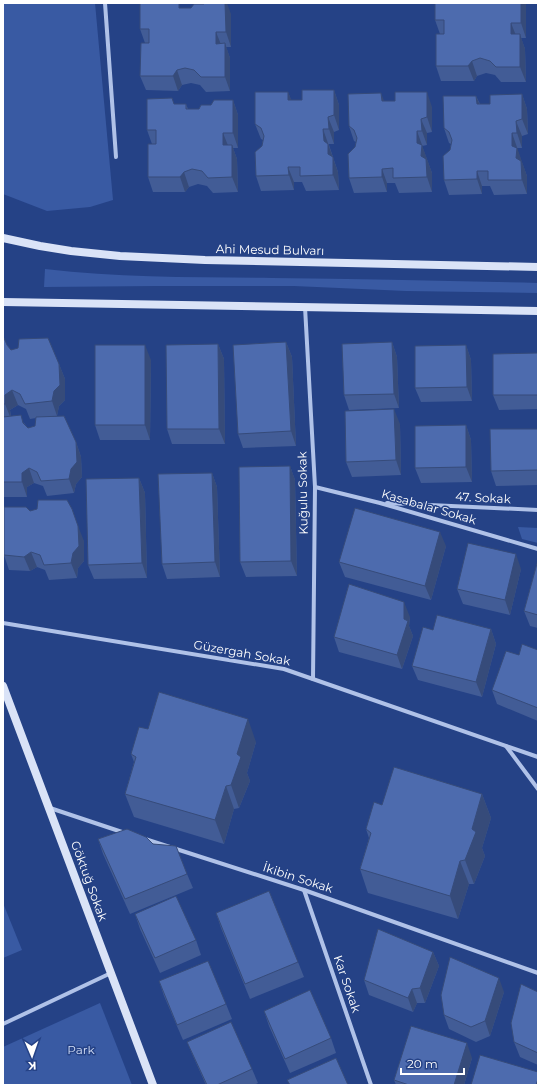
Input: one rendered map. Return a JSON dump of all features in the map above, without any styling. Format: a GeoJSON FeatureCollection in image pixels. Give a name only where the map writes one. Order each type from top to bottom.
{"type":"FeatureCollection","features":[{"type":"Feature","properties":{"kind":"main road","name":"Ahi Mesud Bulvarı"},"geometry":{"type":"LineString","coordinates":[[3,238],[40,246],[120,256],[197,260],[538,267]]}},
{"type":"Feature","properties":{"kind":"main road"},"geometry":{"type":"LineString","coordinates":[[3,302],[538,311]]}},
{"type":"Feature","properties":{"kind":"main road","name":"Göktuğ Sokak"},"geometry":{"type":"LineString","coordinates":[[3,686],[152,1085]]}},
{"type":"Feature","properties":{"kind":"street"},"geometry":{"type":"LineString","coordinates":[[105,3],[116,157]]}},
{"type":"Feature","properties":{"kind":"street","name":"Kuğulu Sokak"},"geometry":{"type":"LineString","coordinates":[[305,307],[315,487],[313,679]]}},
{"type":"Feature","properties":{"kind":"street","name":"Kasabalar Sokak"},"geometry":{"type":"LineString","coordinates":[[315,487],[380,503],[538,549]]}},
{"type":"Feature","properties":{"kind":"street","name":"47. Sokak"},"geometry":{"type":"LineString","coordinates":[[380,503],[538,510]]}},
{"type":"Feature","properties":{"kind":"street","name":"Güzergah Sokak"},"geometry":{"type":"LineString","coordinates":[[3,623],[284,669],[538,757]]}},
{"type":"Feature","properties":{"kind":"street"},"geometry":{"type":"LineString","coordinates":[[506,746],[538,789]]}},
{"type":"Feature","properties":{"kind":"street"},"geometry":{"type":"LineString","coordinates":[[49,808],[131,835]]}},
{"type":"Feature","properties":{"kind":"street","name":"İkibin Sokak"},"geometry":{"type":"LineString","coordinates":[[139,837],[304,890],[538,973]]}},
{"type":"Feature","properties":{"kind":"street","name":"Kar Sokak"},"geometry":{"type":"LineString","coordinates":[[304,890],[371,1085]]}},
{"type":"Feature","properties":{"kind":"street"},"geometry":{"type":"LineString","coordinates":[[3,1024],[110,973]]}},
{"type":"Feature","properties":{"kind":"green space"},"geometry":{"type":"Polygon","coordinates":[[[3,3],[95,3],[113,200],[90,207],[47,211],[3,194],[3,3]]]}},
{"type":"Feature","properties":{"kind":"green space"},"geometry":{"type":"Polygon","coordinates":[[[45,269],[101,274],[158,276],[538,283],[538,293],[406,291],[294,286],[44,287],[45,269]]]}},
{"type":"Feature","properties":{"kind":"green space"},"geometry":{"type":"Polygon","coordinates":[[[518,527],[538,528],[538,543],[522,539],[518,527]]]}},
{"type":"Feature","properties":{"kind":"green space"},"geometry":{"type":"Polygon","coordinates":[[[3,903],[22,950],[3,958],[3,903]]]}},
{"type":"Feature","properties":{"kind":"green space","name":"Park"},"geometry":{"type":"Polygon","coordinates":[[[100,1003],[132,1085],[3,1085],[3,1047],[100,1003]]]}},
{"type":"Feature","properties":{"kind":"building"},"geometry":{"type":"Polygon","coordinates":[[[140,3],[179,3],[179,8],[191,8],[194,4],[225,3],[226,32],[216,32],[216,44],[225,43],[225,77],[201,77],[194,70],[185,68],[177,70],[173,76],[140,76],[141,43],[149,43],[149,29],[140,29],[140,3]]]}},
{"type":"Feature","properties":{"kind":"building"},"geometry":{"type":"Polygon","coordinates":[[[435,3],[521,3],[521,23],[511,23],[511,34],[520,34],[520,67],[496,67],[490,61],[480,58],[472,61],[468,66],[436,66],[436,34],[444,34],[444,20],[435,20],[435,3]]]}},
{"type":"Feature","properties":{"kind":"building"},"geometry":{"type":"Polygon","coordinates":[[[302,90],[334,90],[334,115],[328,117],[329,129],[323,129],[324,141],[328,144],[328,154],[333,157],[333,175],[300,176],[300,167],[288,167],[289,175],[256,176],[255,152],[262,146],[264,136],[261,128],[255,124],[255,92],[288,92],[288,100],[302,100],[302,90]]]}},
{"type":"Feature","properties":{"kind":"building"},"geometry":{"type":"Polygon","coordinates":[[[395,92],[427,92],[427,117],[421,119],[422,131],[417,131],[417,143],[422,145],[421,156],[426,159],[427,177],[393,178],[393,168],[382,169],[382,177],[349,178],[348,154],[355,147],[357,138],[354,130],[349,126],[348,94],[381,93],[382,101],[395,101],[395,92]]]}},
{"type":"Feature","properties":{"kind":"building"},"geometry":{"type":"Polygon","coordinates":[[[522,94],[522,119],[516,121],[517,133],[512,133],[512,146],[517,148],[516,158],[521,161],[522,180],[488,180],[488,171],[477,171],[477,179],[444,180],[443,156],[450,150],[452,140],[449,132],[444,128],[443,96],[476,96],[477,104],[490,104],[490,95],[522,94]]]}},
{"type":"Feature","properties":{"kind":"building"},"geometry":{"type":"Polygon","coordinates":[[[172,98],[174,104],[186,104],[186,109],[199,109],[201,105],[211,105],[214,100],[233,100],[233,133],[223,133],[223,145],[232,145],[232,177],[208,178],[202,171],[192,169],[184,172],[180,177],[148,177],[148,144],[156,144],[156,130],[147,130],[147,99],[172,98]]]}},
{"type":"Feature","properties":{"kind":"building"},"geometry":{"type":"Polygon","coordinates":[[[3,338],[11,350],[18,348],[19,339],[48,338],[59,364],[60,385],[54,391],[52,401],[25,404],[20,394],[12,390],[5,395],[5,404],[3,404],[3,338]]]}},
{"type":"Feature","properties":{"kind":"building"},"geometry":{"type":"Polygon","coordinates":[[[286,342],[291,431],[238,434],[233,345],[286,342]]]}},
{"type":"Feature","properties":{"kind":"building"},"geometry":{"type":"Polygon","coordinates":[[[392,342],[394,394],[344,395],[342,344],[392,342]]]}},
{"type":"Feature","properties":{"kind":"building"},"geometry":{"type":"Polygon","coordinates":[[[218,344],[219,429],[167,429],[166,345],[218,344]]]}},
{"type":"Feature","properties":{"kind":"building"},"geometry":{"type":"Polygon","coordinates":[[[95,345],[145,345],[145,425],[95,425],[95,345]]]}},
{"type":"Feature","properties":{"kind":"building"},"geometry":{"type":"Polygon","coordinates":[[[466,345],[467,387],[415,388],[415,346],[466,345]]]}},
{"type":"Feature","properties":{"kind":"building"},"geometry":{"type":"Polygon","coordinates":[[[538,353],[538,395],[493,395],[493,354],[538,353]]]}},
{"type":"Feature","properties":{"kind":"building"},"geometry":{"type":"Polygon","coordinates":[[[394,409],[396,460],[346,462],[345,411],[394,409]]]}},
{"type":"Feature","properties":{"kind":"building"},"geometry":{"type":"Polygon","coordinates":[[[21,415],[23,423],[28,428],[35,426],[36,417],[64,416],[76,442],[77,462],[71,469],[69,479],[41,481],[37,472],[29,468],[22,473],[22,482],[3,482],[3,417],[21,415]]]}},
{"type":"Feature","properties":{"kind":"building"},"geometry":{"type":"Polygon","coordinates":[[[466,425],[466,467],[415,468],[415,426],[466,425]]]}},
{"type":"Feature","properties":{"kind":"building"},"geometry":{"type":"Polygon","coordinates":[[[490,429],[538,429],[538,470],[491,471],[490,429]]]}},
{"type":"Feature","properties":{"kind":"building"},"geometry":{"type":"Polygon","coordinates":[[[290,466],[291,561],[240,562],[239,467],[290,466]]]}},
{"type":"Feature","properties":{"kind":"building"},"geometry":{"type":"Polygon","coordinates":[[[212,473],[215,562],[162,564],[158,474],[212,473]]]}},
{"type":"Feature","properties":{"kind":"building"},"geometry":{"type":"Polygon","coordinates":[[[139,478],[142,563],[88,565],[86,479],[139,478]]]}},
{"type":"Feature","properties":{"kind":"building"},"geometry":{"type":"Polygon","coordinates":[[[38,500],[67,500],[72,509],[78,526],[79,546],[73,553],[71,563],[44,565],[40,555],[31,552],[24,557],[4,555],[4,507],[26,507],[30,511],[37,509],[38,500]]]}},
{"type":"Feature","properties":{"kind":"building"},"geometry":{"type":"Polygon","coordinates":[[[355,508],[440,532],[425,586],[339,562],[355,508]]]}},
{"type":"Feature","properties":{"kind":"building"},"geometry":{"type":"Polygon","coordinates":[[[468,543],[516,554],[505,600],[457,589],[468,543]]]}},
{"type":"Feature","properties":{"kind":"building"},"geometry":{"type":"Polygon","coordinates":[[[538,560],[538,615],[524,611],[538,560]]]}},
{"type":"Feature","properties":{"kind":"building"},"geometry":{"type":"Polygon","coordinates":[[[349,584],[404,602],[404,619],[408,621],[397,655],[334,637],[349,584]]]}},
{"type":"Feature","properties":{"kind":"building"},"geometry":{"type":"Polygon","coordinates":[[[437,615],[491,629],[476,682],[412,666],[423,627],[433,630],[437,615]]]}},
{"type":"Feature","properties":{"kind":"building"},"geometry":{"type":"Polygon","coordinates":[[[522,644],[538,650],[538,708],[492,690],[506,651],[519,655],[522,644]]]}},
{"type":"Feature","properties":{"kind":"building"},"geometry":{"type":"Polygon","coordinates":[[[159,692],[248,719],[237,754],[241,757],[231,785],[226,786],[215,820],[125,794],[136,757],[131,754],[139,727],[148,729],[159,692]]]}},
{"type":"Feature","properties":{"kind":"building"},"geometry":{"type":"Polygon","coordinates":[[[394,767],[482,794],[472,829],[476,832],[465,860],[460,861],[450,896],[360,869],[371,833],[366,829],[374,802],[382,805],[394,767]]]}},
{"type":"Feature","properties":{"kind":"building"},"geometry":{"type":"Polygon","coordinates":[[[127,829],[146,837],[153,844],[176,846],[187,874],[125,899],[98,839],[127,829]]]}},
{"type":"Feature","properties":{"kind":"building"},"geometry":{"type":"Polygon","coordinates":[[[269,891],[298,962],[245,984],[216,913],[269,891]]]}},
{"type":"Feature","properties":{"kind":"building"},"geometry":{"type":"Polygon","coordinates":[[[176,896],[196,940],[155,958],[135,914],[176,896]]]}},
{"type":"Feature","properties":{"kind":"building"},"geometry":{"type":"Polygon","coordinates":[[[378,929],[433,952],[420,988],[412,989],[408,998],[364,980],[378,929]]]}},
{"type":"Feature","properties":{"kind":"building"},"geometry":{"type":"Polygon","coordinates":[[[450,957],[499,978],[485,1021],[471,1027],[444,1015],[441,995],[450,957]]]}},
{"type":"Feature","properties":{"kind":"building"},"geometry":{"type":"Polygon","coordinates":[[[208,961],[226,1004],[177,1025],[159,981],[208,961]]]}},
{"type":"Feature","properties":{"kind":"building"},"geometry":{"type":"Polygon","coordinates":[[[521,984],[538,992],[538,1053],[514,1042],[511,1023],[521,984]]]}},
{"type":"Feature","properties":{"kind":"building"},"geometry":{"type":"Polygon","coordinates":[[[310,990],[331,1038],[285,1059],[264,1011],[310,990]]]}},
{"type":"Feature","properties":{"kind":"building"},"geometry":{"type":"Polygon","coordinates":[[[231,1022],[252,1069],[217,1085],[207,1085],[187,1042],[231,1022]]]}},
{"type":"Feature","properties":{"kind":"building"},"geometry":{"type":"Polygon","coordinates":[[[411,1026],[467,1043],[454,1085],[409,1085],[394,1080],[411,1026]]]}},
{"type":"Feature","properties":{"kind":"building"},"geometry":{"type":"Polygon","coordinates":[[[480,1055],[538,1072],[536,1085],[471,1085],[480,1055]]]}},
{"type":"Feature","properties":{"kind":"building"},"geometry":{"type":"Polygon","coordinates":[[[336,1058],[348,1085],[290,1085],[287,1080],[336,1058]]]}}]}
